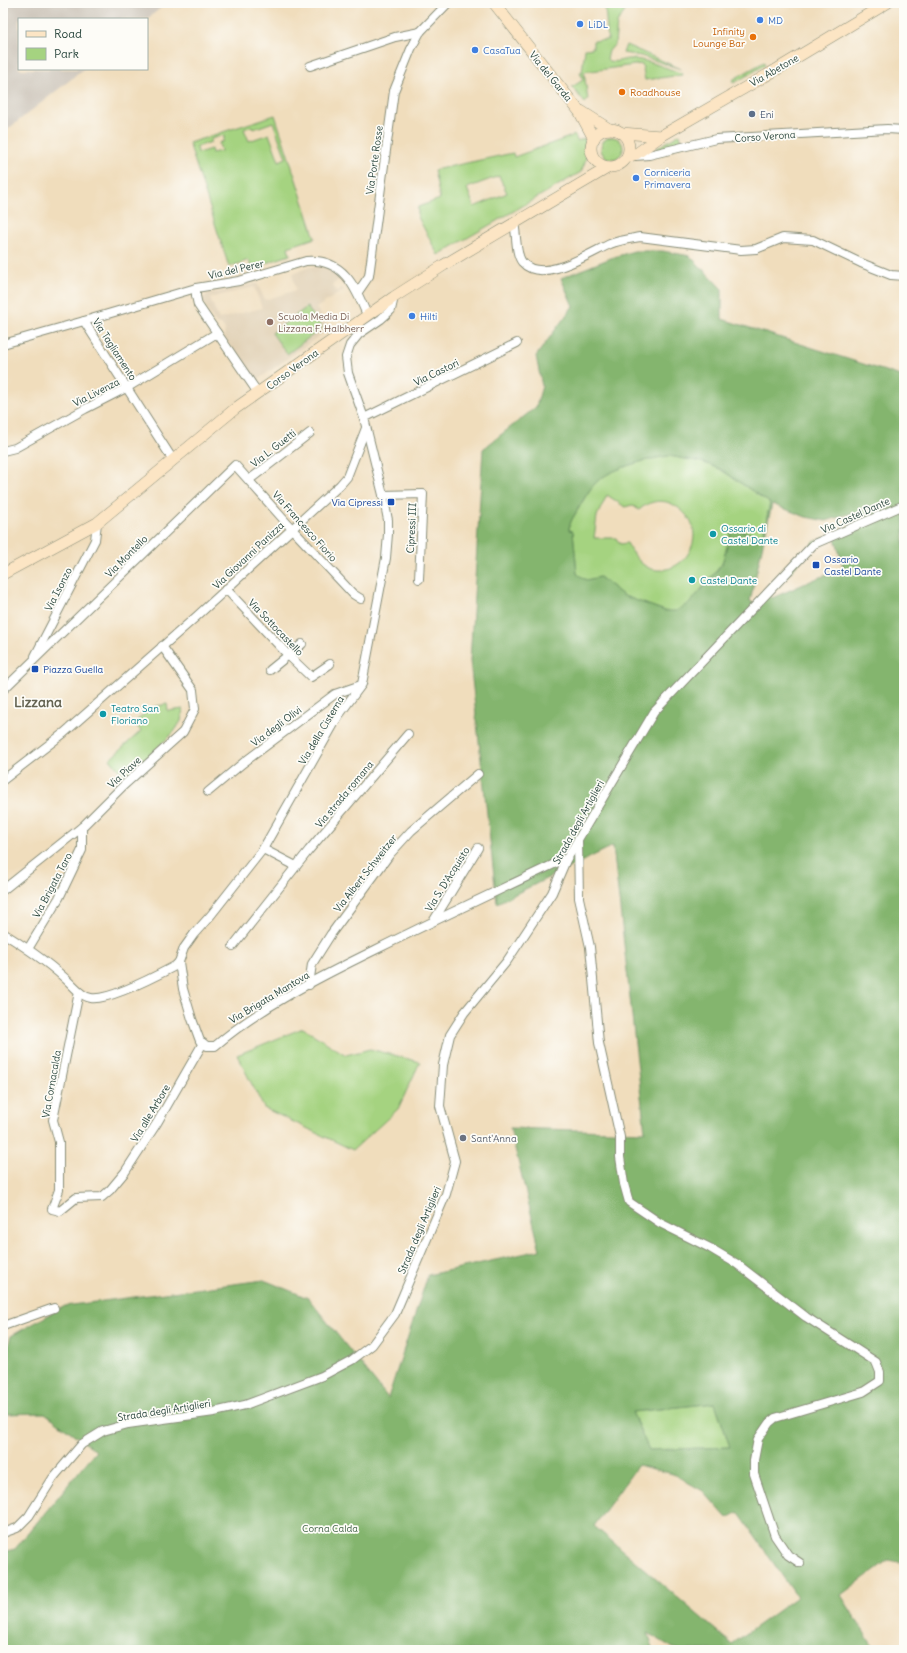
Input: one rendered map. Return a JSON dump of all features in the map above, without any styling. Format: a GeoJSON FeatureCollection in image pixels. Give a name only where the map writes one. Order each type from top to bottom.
{"type":"FeatureCollection","features":[{"type":"Feature","properties":{"kind":"main road","name":"Via del Garda"},"geometry":{"type":"LineString","coordinates":[[494,3],[579,111],[594,139]]}},
{"type":"Feature","properties":{"kind":"main road","name":"Via Abetone"},"geometry":{"type":"LineString","coordinates":[[627,157],[636,154],[660,136],[774,71],[887,3]]}},
{"type":"Feature","properties":{"kind":"main road","name":"Via del Garda"},"geometry":{"type":"LineString","coordinates":[[579,111],[609,129]]}},
{"type":"Feature","properties":{"kind":"main road"},"geometry":{"type":"LineString","coordinates":[[591,177],[594,159],[591,149],[594,139],[602,131],[609,129],[622,133],[660,136]]}},
{"type":"Feature","properties":{"kind":"main road"},"geometry":{"type":"LineString","coordinates":[[594,159],[598,163],[609,168],[620,165],[627,157],[629,146],[628,141],[622,133]]}},
{"type":"Feature","properties":{"kind":"main road","name":"Corso Verona"},"geometry":{"type":"LineString","coordinates":[[3,574],[97,523],[217,423],[394,296],[591,177],[609,168]]}},
{"type":"Feature","properties":{"kind":"street","name":"Via Porte Rosse"},"geometry":{"type":"LineString","coordinates":[[358,292],[369,276],[394,91],[411,49],[420,32],[448,3]]}},
{"type":"Feature","properties":{"kind":"street"},"geometry":{"type":"LineString","coordinates":[[310,66],[395,37],[420,32]]}},
{"type":"Feature","properties":{"kind":"street","name":"Corso Verona"},"geometry":{"type":"LineString","coordinates":[[627,157],[649,155],[716,139],[882,129],[904,130]]}},
{"type":"Feature","properties":{"kind":"street"},"geometry":{"type":"LineString","coordinates":[[514,223],[519,254],[522,262],[529,267],[538,270],[561,267],[611,244],[640,237],[741,250],[756,249],[783,238],[813,240],[891,275],[904,276]]}},
{"type":"Feature","properties":{"kind":"street","name":"Via del Perer"},"geometry":{"type":"LineString","coordinates":[[84,321],[196,288],[239,281],[306,261],[317,260],[330,264],[343,272],[358,292],[367,315]]}},
{"type":"Feature","properties":{"kind":"street"},"geometry":{"type":"LineString","coordinates":[[196,288],[198,305],[258,393]]}},
{"type":"Feature","properties":{"kind":"street"},"geometry":{"type":"LineString","coordinates":[[366,428],[346,365],[348,351],[350,345],[359,334],[391,310],[394,296]]}},
{"type":"Feature","properties":{"kind":"street","name":"Via Tagliamento"},"geometry":{"type":"LineString","coordinates":[[3,344],[84,321],[174,460]]}},
{"type":"Feature","properties":{"kind":"street","name":"Via Livenza"},"geometry":{"type":"LineString","coordinates":[[3,451],[15,448],[128,387],[217,334]]}},
{"type":"Feature","properties":{"kind":"street","name":"Via Castori"},"geometry":{"type":"LineString","coordinates":[[364,418],[517,343]]}},
{"type":"Feature","properties":{"kind":"street","name":"Via della Cisterna"},"geometry":{"type":"LineString","coordinates":[[179,962],[184,948],[194,934],[211,915],[263,849],[339,715],[362,684],[386,558],[388,534],[388,520],[383,495],[366,428]]}},
{"type":"Feature","properties":{"kind":"street","name":"Via Giovanni Panizza"},"geometry":{"type":"LineString","coordinates":[[3,780],[64,733],[340,485],[347,477],[366,428]]}},
{"type":"Feature","properties":{"kind":"street","name":"Via L. Guetti"},"geometry":{"type":"LineString","coordinates":[[249,480],[310,433]]}},
{"type":"Feature","properties":{"kind":"street","name":"Via Francesco Fiorio"},"geometry":{"type":"LineString","coordinates":[[235,465],[353,594],[362,599]]}},
{"type":"Feature","properties":{"kind":"street","name":"Via Montello"},"geometry":{"type":"LineString","coordinates":[[3,690],[235,465]]}},
{"type":"Feature","properties":{"kind":"street","name":"Cipressi III"},"geometry":{"type":"LineString","coordinates":[[383,495],[423,494],[419,579]]}},
{"type":"Feature","properties":{"kind":"street","name":"Via Castel Dante"},"geometry":{"type":"LineString","coordinates":[[814,544],[904,505]]}},
{"type":"Feature","properties":{"kind":"street","name":"Via Isonzo"},"geometry":{"type":"LineString","coordinates":[[31,663],[95,540],[97,523]]}},
{"type":"Feature","properties":{"kind":"street","name":"Strada degli Artiglieri"},"geometry":{"type":"LineString","coordinates":[[3,1533],[17,1528],[29,1516],[53,1478],[82,1444],[103,1431],[128,1424],[214,1412],[245,1405],[322,1376],[352,1360],[372,1345],[395,1314],[446,1194],[455,1161],[440,1106],[443,1065],[450,1034],[464,1013],[507,961],[552,893],[567,858],[654,712],[814,544]]}},
{"type":"Feature","properties":{"kind":"street","name":"Via Sottocastello"},"geometry":{"type":"LineString","coordinates":[[226,589],[288,655],[311,677],[330,664]]}},
{"type":"Feature","properties":{"kind":"street"},"geometry":{"type":"LineString","coordinates":[[270,670],[302,644]]}},
{"type":"Feature","properties":{"kind":"street","name":"Via Piave"},"geometry":{"type":"LineString","coordinates":[[3,890],[82,827],[123,786],[183,732],[195,709],[193,690],[162,646]]}},
{"type":"Feature","properties":{"kind":"street","name":"Via degli Olivi"},"geometry":{"type":"LineString","coordinates":[[208,792],[243,763],[335,694],[362,684]]}},
{"type":"Feature","properties":{"kind":"street","name":"Via strada romana"},"geometry":{"type":"LineString","coordinates":[[233,946],[296,866],[408,734]]}},
{"type":"Feature","properties":{"kind":"street","name":"Via Albert Schweitzer"},"geometry":{"type":"LineString","coordinates":[[308,985],[312,964],[331,934],[390,854],[411,831],[478,774]]}},
{"type":"Feature","properties":{"kind":"street","name":"Via Brigata Taro"},"geometry":{"type":"LineString","coordinates":[[28,949],[58,898],[82,850],[82,827]]}},
{"type":"Feature","properties":{"kind":"street"},"geometry":{"type":"LineString","coordinates":[[578,839],[579,898],[590,946],[599,1043],[620,1137],[620,1158],[624,1184],[629,1202],[660,1223],[710,1248],[737,1264],[806,1317],[876,1362],[880,1372],[880,1381],[863,1392],[775,1418],[769,1422],[758,1439],[754,1460],[754,1474],[771,1526],[788,1555],[800,1563]]}},
{"type":"Feature","properties":{"kind":"street","name":"Via S. D'Acquisto"},"geometry":{"type":"LineString","coordinates":[[433,921],[478,848]]}},
{"type":"Feature","properties":{"kind":"street"},"geometry":{"type":"LineString","coordinates":[[263,849],[296,866]]}},
{"type":"Feature","properties":{"kind":"street","name":"Via Brigata Mantova"},"geometry":{"type":"LineString","coordinates":[[203,1043],[207,1046],[215,1046],[245,1022],[332,971],[433,921],[567,858]]}},
{"type":"Feature","properties":{"kind":"street"},"geometry":{"type":"LineString","coordinates":[[3,933],[58,970],[79,992],[89,998],[99,998],[145,982],[175,966],[179,962]]}},
{"type":"Feature","properties":{"kind":"street"},"geometry":{"type":"LineString","coordinates":[[179,962],[192,1019],[200,1041],[203,1043]]}},
{"type":"Feature","properties":{"kind":"street","name":"Via Cornacalda"},"geometry":{"type":"LineString","coordinates":[[79,992],[53,1120],[59,1142],[59,1190],[52,1209],[60,1211],[76,1198],[102,1197],[110,1190]]}},
{"type":"Feature","properties":{"kind":"street","name":"Via alle Arbore"},"geometry":{"type":"LineString","coordinates":[[110,1190],[125,1172],[157,1123],[203,1043]]}},
{"type":"Feature","properties":{"kind":"street"},"geometry":{"type":"LineString","coordinates":[[3,1326],[54,1308]]}},
{"type":"Feature","properties":{"kind":"shaded area"},"geometry":{"type":"Polygon","coordinates":[[[3,3],[167,3],[148,18],[18,18],[18,70],[83,70],[3,133],[3,3]]]}},
{"type":"Feature","properties":{"kind":"shaded area","name":"Scuola Media Di Lizzana F. Halbherr"},"geometry":{"type":"Polygon","coordinates":[[[322,266],[337,274],[341,278],[332,285],[337,291],[342,288],[344,290],[316,308],[330,328],[256,381],[224,337],[225,329],[221,324],[216,324],[204,304],[203,299],[207,294],[257,283],[265,300],[296,290],[292,274],[309,267],[322,266]],[[254,287],[210,298],[219,319],[262,308],[254,287]]]}},
{"type":"Feature","properties":{"kind":"green space"},"geometry":{"type":"Polygon","coordinates":[[[609,3],[625,6],[627,8],[617,23],[615,44],[609,51],[607,59],[609,61],[630,59],[639,60],[681,73],[682,75],[645,80],[642,64],[584,72],[588,100],[585,103],[572,87],[583,80],[580,72],[582,72],[585,49],[593,48],[593,41],[608,40],[605,8],[609,8],[609,3]]]}},
{"type":"Feature","properties":{"kind":"green space"},"geometry":{"type":"Polygon","coordinates":[[[626,45],[681,69],[641,56],[623,53],[626,45]]]}},
{"type":"Feature","properties":{"kind":"green space"},"geometry":{"type":"Polygon","coordinates":[[[764,62],[765,65],[734,83],[732,80],[764,62]]]}},
{"type":"Feature","properties":{"kind":"green space"},"geometry":{"type":"Polygon","coordinates":[[[275,115],[315,238],[288,247],[290,255],[251,268],[249,260],[229,267],[189,143],[275,115]],[[273,122],[254,129],[253,126],[244,129],[249,141],[269,134],[279,161],[286,158],[273,122]],[[224,135],[211,139],[211,142],[197,147],[198,153],[211,149],[212,153],[221,151],[219,143],[224,141],[224,135]]]}},
{"type":"Feature","properties":{"kind":"green space"},"geometry":{"type":"Polygon","coordinates":[[[680,134],[683,145],[655,150],[657,148],[680,134]]]}},
{"type":"Feature","properties":{"kind":"green space"},"geometry":{"type":"Polygon","coordinates":[[[575,135],[577,141],[585,138],[586,159],[581,172],[438,255],[418,217],[418,207],[440,199],[434,170],[513,153],[514,157],[575,135]],[[499,176],[467,188],[474,207],[507,193],[499,176]]]}},
{"type":"Feature","properties":{"kind":"green space"},"geometry":{"type":"Polygon","coordinates":[[[612,137],[616,138],[622,144],[622,152],[616,158],[612,159],[608,158],[602,152],[601,148],[602,144],[608,138],[612,137]]]}},
{"type":"Feature","properties":{"kind":"green space","name":"Corna Calda"},"geometry":{"type":"Polygon","coordinates":[[[634,251],[663,251],[690,256],[722,289],[722,319],[904,377],[904,1563],[888,1560],[841,1595],[875,1650],[680,1650],[673,1648],[648,1633],[654,1650],[3,1650],[3,1552],[15,1549],[96,1451],[45,1413],[3,1414],[3,1365],[11,1336],[65,1306],[264,1280],[308,1298],[388,1398],[428,1275],[540,1250],[510,1128],[645,1132],[613,846],[497,903],[470,661],[483,449],[536,407],[542,386],[536,356],[573,306],[561,278],[611,258],[634,251]],[[669,456],[613,471],[599,480],[590,489],[579,507],[571,521],[569,530],[573,531],[577,574],[586,580],[600,577],[624,596],[665,611],[676,611],[691,602],[722,564],[732,529],[763,536],[770,503],[720,469],[702,462],[669,456]],[[772,504],[750,601],[755,604],[814,542],[856,523],[852,513],[826,521],[806,517],[772,504]],[[835,538],[815,546],[769,595],[772,598],[820,577],[840,572],[843,566],[835,538]],[[715,1403],[632,1412],[649,1450],[730,1447],[715,1403]],[[638,1465],[594,1526],[732,1644],[797,1597],[738,1512],[727,1518],[703,1491],[673,1474],[638,1465]]]}},
{"type":"Feature","properties":{"kind":"green space"},"geometry":{"type":"Polygon","coordinates":[[[307,307],[322,328],[287,354],[272,333],[307,307]]]}},
{"type":"Feature","properties":{"kind":"green space","name":"Ossario di Castel Dante"},"geometry":{"type":"Polygon","coordinates":[[[669,456],[702,462],[720,469],[770,503],[763,536],[732,530],[722,564],[691,602],[676,612],[665,611],[624,596],[600,577],[586,580],[577,574],[573,532],[569,530],[571,521],[585,497],[599,480],[613,471],[642,461],[669,456]],[[607,495],[597,516],[594,538],[616,538],[620,544],[627,543],[639,561],[649,568],[660,570],[679,564],[692,547],[694,537],[693,526],[687,516],[675,505],[661,501],[650,503],[639,510],[632,505],[625,507],[607,495]]]}},
{"type":"Feature","properties":{"kind":"green space"},"geometry":{"type":"Polygon","coordinates":[[[167,704],[168,711],[183,709],[181,721],[174,732],[125,778],[110,759],[141,731],[134,723],[152,707],[167,704]]]}},
{"type":"Feature","properties":{"kind":"green space"},"geometry":{"type":"Polygon","coordinates":[[[303,1028],[346,1055],[370,1049],[420,1062],[398,1109],[353,1150],[264,1108],[237,1055],[303,1028]]]}},
{"type":"Feature","properties":{"kind":"green space"},"geometry":{"type":"Polygon","coordinates":[[[715,1403],[730,1447],[649,1450],[632,1412],[715,1403]]]}},
{"type":"Feature","properties":{"kind":"place","name":"MD"},"geometry":{"type":"Point","coordinates":[760,20]}},
{"type":"Feature","properties":{"kind":"place","name":"LiDL"},"geometry":{"type":"Point","coordinates":[580,24]}},
{"type":"Feature","properties":{"kind":"place","name":"Infinity Lounge Bar"},"geometry":{"type":"Point","coordinates":[753,37]}},
{"type":"Feature","properties":{"kind":"place","name":"CasaTua"},"geometry":{"type":"Point","coordinates":[475,50]}},
{"type":"Feature","properties":{"kind":"place","name":"Roadhouse"},"geometry":{"type":"Point","coordinates":[622,92]}},
{"type":"Feature","properties":{"kind":"place","name":"Eni"},"geometry":{"type":"Point","coordinates":[752,114]}},
{"type":"Feature","properties":{"kind":"place","name":"Corniceria Primavera"},"geometry":{"type":"Point","coordinates":[636,178]}},
{"type":"Feature","properties":{"kind":"place","name":"Hilti"},"geometry":{"type":"Point","coordinates":[412,316]}},
{"type":"Feature","properties":{"kind":"place","name":"Scuola Media Di Lizzana F. Halbherr"},"geometry":{"type":"Point","coordinates":[270,322]}},
{"type":"Feature","properties":{"kind":"place","name":"Via Cipressi"},"geometry":{"type":"Point","coordinates":[391,502]}},
{"type":"Feature","properties":{"kind":"place","name":"Ossario di Castel Dante"},"geometry":{"type":"Point","coordinates":[713,534]}},
{"type":"Feature","properties":{"kind":"place","name":"Ossario Castel Dante"},"geometry":{"type":"Point","coordinates":[816,565]}},
{"type":"Feature","properties":{"kind":"place","name":"Castel Dante"},"geometry":{"type":"Point","coordinates":[692,580]}},
{"type":"Feature","properties":{"kind":"place","name":"Piazza Guella"},"geometry":{"type":"Point","coordinates":[35,669]}},
{"type":"Feature","properties":{"kind":"place","name":"Teatro San Floriano"},"geometry":{"type":"Point","coordinates":[103,714]}},
{"type":"Feature","properties":{"kind":"place","name":"Sant'Anna"},"geometry":{"type":"Point","coordinates":[463,1138]}},
{"type":"Feature","properties":{"kind":"district","name":"Lizzana"},"geometry":{"type":"Point","coordinates":[38,702]}}]}
